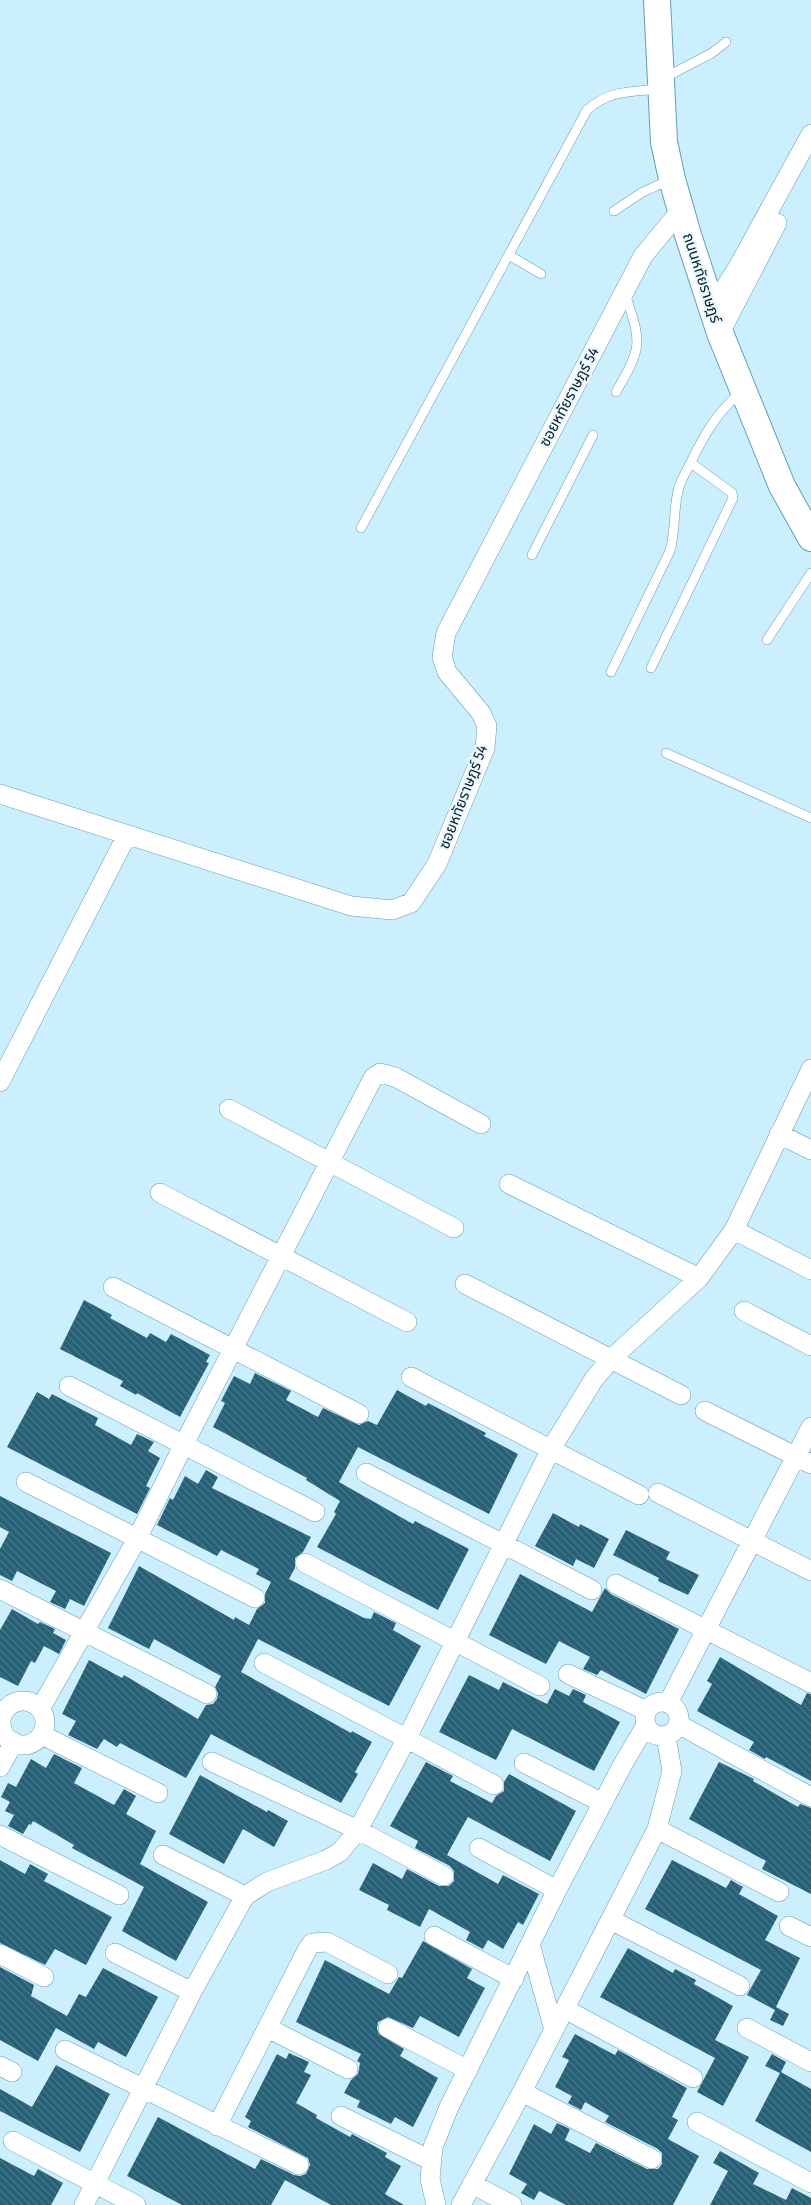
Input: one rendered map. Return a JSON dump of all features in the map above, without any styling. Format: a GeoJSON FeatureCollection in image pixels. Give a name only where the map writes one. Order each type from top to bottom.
{"type":"FeatureCollection","features":[{"type":"Feature","properties":{"kind":"main road","name":"ถนนหทัยราษฎร์"},"geometry":{"type":"LineString","coordinates":[[657,0],[664,142],[672,179],[720,332],[782,486],[811,538]]}},
{"type":"Feature","properties":{"kind":"street"},"geometry":{"type":"LineString","coordinates":[[712,308],[738,267],[811,134]]}},
{"type":"Feature","properties":{"kind":"street"},"geometry":{"type":"LineString","coordinates":[[720,332],[799,179]]}},
{"type":"Feature","properties":{"kind":"street","name":"ซอยหทัยราษฎร์ 54"},"geometry":{"type":"LineString","coordinates":[[0,794],[351,906],[392,910],[411,903],[437,864],[485,748],[487,726],[484,719],[447,672],[442,657],[446,633],[643,256],[681,210]]}},
{"type":"Feature","properties":{"kind":"street"},"geometry":{"type":"LineString","coordinates":[[0,1082],[127,835]]}},
{"type":"Feature","properties":{"kind":"street"},"geometry":{"type":"LineString","coordinates":[[84,2205],[192,1992],[245,1896],[266,1882],[326,1860],[340,1852],[358,1830],[407,1738],[454,1639],[551,1449],[594,1379],[611,1359],[699,1278],[734,1230],[811,1069]]}},
{"type":"Feature","properties":{"kind":"street"},"geometry":{"type":"LineString","coordinates":[[40,1709],[137,1539],[328,1162],[373,1078],[380,1073],[395,1077],[481,1124]]}},
{"type":"Feature","properties":{"kind":"street"},"geometry":{"type":"LineString","coordinates":[[229,1109],[454,1228]]}},
{"type":"Feature","properties":{"kind":"street"},"geometry":{"type":"LineString","coordinates":[[779,1134],[811,1150]]}},
{"type":"Feature","properties":{"kind":"street"},"geometry":{"type":"LineString","coordinates":[[509,1184],[699,1278]]}},
{"type":"Feature","properties":{"kind":"street"},"geometry":{"type":"LineString","coordinates":[[160,1193],[407,1322]]}},
{"type":"Feature","properties":{"kind":"street"},"geometry":{"type":"LineString","coordinates":[[734,1230],[811,1270]]}},
{"type":"Feature","properties":{"kind":"street"},"geometry":{"type":"LineString","coordinates":[[465,1284],[681,1396]]}},
{"type":"Feature","properties":{"kind":"street"},"geometry":{"type":"LineString","coordinates":[[113,1287],[358,1414]]}},
{"type":"Feature","properties":{"kind":"street"},"geometry":{"type":"LineString","coordinates":[[744,1311],[811,1346]]}},
{"type":"Feature","properties":{"kind":"street"},"geometry":{"type":"LineString","coordinates":[[411,1377],[551,1449],[751,1540],[811,1571]]}},
{"type":"Feature","properties":{"kind":"street"},"geometry":{"type":"LineString","coordinates":[[69,1386],[315,1512]]}},
{"type":"Feature","properties":{"kind":"street"},"geometry":{"type":"LineString","coordinates":[[705,1411],[803,1460]]}},
{"type":"Feature","properties":{"kind":"street"},"geometry":{"type":"LineString","coordinates":[[668,1703],[751,1540],[803,1460],[811,1427]]}},
{"type":"Feature","properties":{"kind":"street"},"geometry":{"type":"LineString","coordinates":[[366,1473],[592,1590]]}},
{"type":"Feature","properties":{"kind":"street"},"geometry":{"type":"LineString","coordinates":[[26,1482],[255,1598]]}},
{"type":"Feature","properties":{"kind":"street"},"geometry":{"type":"LineString","coordinates":[[305,1563],[454,1639],[540,1686]]}},
{"type":"Feature","properties":{"kind":"street"},"geometry":{"type":"LineString","coordinates":[[616,1584],[811,1683]]}},
{"type":"Feature","properties":{"kind":"street"},"geometry":{"type":"LineString","coordinates":[[0,1589],[207,1694]]}},
{"type":"Feature","properties":{"kind":"street"},"geometry":{"type":"LineString","coordinates":[[264,1664],[494,1785]]}},
{"type":"Feature","properties":{"kind":"street"},"geometry":{"type":"LineString","coordinates":[[568,1674],[646,1718],[654,1734],[672,1730],[811,1797]]}},
{"type":"Feature","properties":{"kind":"street"},"geometry":{"type":"LineString","coordinates":[[24,1701],[30,1702],[40,1709],[45,1724],[42,1735],[29,1744],[14,1742],[4,1733],[2,1712],[12,1704],[24,1701]]}},
{"type":"Feature","properties":{"kind":"street"},"geometry":{"type":"LineString","coordinates":[[436,2205],[430,2179],[433,2147],[449,2107],[557,1890],[646,1718],[656,1703],[668,1703],[678,1712],[672,1730],[672,1771],[658,1829],[522,2092],[460,2205]]}},
{"type":"Feature","properties":{"kind":"street"},"geometry":{"type":"LineString","coordinates":[[42,1735],[158,1793]]}},
{"type":"Feature","properties":{"kind":"street"},"geometry":{"type":"LineString","coordinates":[[0,1767],[14,1742]]}},
{"type":"Feature","properties":{"kind":"street"},"geometry":{"type":"LineString","coordinates":[[212,1762],[358,1830],[444,1876]]}},
{"type":"Feature","properties":{"kind":"street"},"geometry":{"type":"LineString","coordinates":[[524,1763],[603,1803]]}},
{"type":"Feature","properties":{"kind":"street"},"geometry":{"type":"LineString","coordinates":[[658,1829],[779,1892]]}},
{"type":"Feature","properties":{"kind":"street"},"geometry":{"type":"LineString","coordinates":[[0,1835],[119,1896]]}},
{"type":"Feature","properties":{"kind":"street"},"geometry":{"type":"LineString","coordinates":[[479,1848],[557,1890]]}},
{"type":"Feature","properties":{"kind":"street"},"geometry":{"type":"LineString","coordinates":[[163,1855],[245,1896]]}},
{"type":"Feature","properties":{"kind":"street"},"geometry":{"type":"LineString","coordinates":[[611,1920],[740,1986]]}},
{"type":"Feature","properties":{"kind":"street"},"geometry":{"type":"LineString","coordinates":[[789,1926],[811,1937]]}},
{"type":"Feature","properties":{"kind":"street"},"geometry":{"type":"LineString","coordinates":[[434,1936],[514,1979]]}},
{"type":"Feature","properties":{"kind":"street"},"geometry":{"type":"LineString","coordinates":[[217,2126],[306,1950],[312,1944],[327,1942],[388,1974]]}},
{"type":"Feature","properties":{"kind":"street"},"geometry":{"type":"LineString","coordinates":[[530,1944],[554,2030]]}},
{"type":"Feature","properties":{"kind":"street"},"geometry":{"type":"LineString","coordinates":[[116,1952],[192,1992]]}},
{"type":"Feature","properties":{"kind":"street"},"geometry":{"type":"LineString","coordinates":[[0,1954],[44,1976]]}},
{"type":"Feature","properties":{"kind":"street"},"geometry":{"type":"LineString","coordinates":[[565,2009],[693,2078]]}},
{"type":"Feature","properties":{"kind":"street"},"geometry":{"type":"LineString","coordinates":[[268,2028],[348,2069]]}},
{"type":"Feature","properties":{"kind":"street"},"geometry":{"type":"LineString","coordinates":[[388,2028],[468,2070]]}},
{"type":"Feature","properties":{"kind":"street"},"geometry":{"type":"LineString","coordinates":[[747,2028],[811,2062]]}},
{"type":"Feature","properties":{"kind":"street"},"geometry":{"type":"LineString","coordinates":[[65,2050],[299,2165]]}},
{"type":"Feature","properties":{"kind":"street"},"geometry":{"type":"LineString","coordinates":[[522,2092],[652,2159]]}},
{"type":"Feature","properties":{"kind":"street"},"geometry":{"type":"LineString","coordinates":[[341,2116],[432,2161]]}},
{"type":"Feature","properties":{"kind":"street"},"geometry":{"type":"LineString","coordinates":[[697,2122],[811,2183]]}},
{"type":"Feature","properties":{"kind":"street"},"geometry":{"type":"LineString","coordinates":[[13,2141],[136,2205]]}},
{"type":"Feature","properties":{"kind":"street"},"geometry":{"type":"LineString","coordinates":[[472,2184],[512,2205]]}},
{"type":"Feature","properties":{"kind":"lane"},"geometry":{"type":"LineString","coordinates":[[361,528],[587,110],[610,94],[661,84],[712,53],[726,42]]}},
{"type":"Feature","properties":{"kind":"lane"},"geometry":{"type":"LineString","coordinates":[[614,211],[641,193],[672,179]]}},
{"type":"Feature","properties":{"kind":"lane"},"geometry":{"type":"LineString","coordinates":[[509,255],[541,274]]}},
{"type":"Feature","properties":{"kind":"lane"},"geometry":{"type":"LineString","coordinates":[[616,392],[636,349],[636,334],[625,291]]}},
{"type":"Feature","properties":{"kind":"lane"},"geometry":{"type":"LineString","coordinates":[[611,672],[670,551],[674,537],[679,486],[706,431],[714,419],[743,389]]}},
{"type":"Feature","properties":{"kind":"lane"},"geometry":{"type":"LineString","coordinates":[[532,555],[593,436]]}},
{"type":"Feature","properties":{"kind":"lane"},"geometry":{"type":"LineString","coordinates":[[651,668],[733,498],[732,493],[691,463]]}},
{"type":"Feature","properties":{"kind":"lane"},"geometry":{"type":"LineString","coordinates":[[767,640],[811,573]]}},
{"type":"Feature","properties":{"kind":"lane"},"geometry":{"type":"LineString","coordinates":[[666,753],[811,818]]}},
{"type":"Feature","properties":{"kind":"building"},"geometry":{"type":"Polygon","coordinates":[[[84,1300],[112,1315],[110,1318],[147,1338],[150,1333],[166,1342],[171,1334],[210,1355],[206,1362],[209,1363],[180,1417],[137,1393],[136,1395],[120,1386],[123,1381],[60,1349],[84,1300]]]}},
{"type":"Feature","properties":{"kind":"building"},"geometry":{"type":"Polygon","coordinates":[[[255,1373],[291,1391],[286,1400],[318,1417],[323,1408],[359,1425],[368,1421],[377,1425],[397,1390],[426,1406],[428,1403],[486,1433],[484,1436],[518,1454],[489,1514],[358,1447],[339,1482],[413,1524],[415,1521],[469,1549],[438,1610],[317,1547],[336,1514],[334,1512],[340,1501],[306,1480],[307,1478],[213,1427],[225,1403],[221,1401],[234,1376],[250,1384],[255,1373]]]}},
{"type":"Feature","properties":{"kind":"building"},"geometry":{"type":"Polygon","coordinates":[[[37,1392],[49,1399],[52,1394],[98,1418],[95,1425],[131,1445],[137,1434],[154,1442],[148,1451],[160,1458],[146,1486],[150,1488],[137,1514],[7,1447],[37,1392]]]}},
{"type":"Feature","properties":{"kind":"building"},"geometry":{"type":"Polygon","coordinates":[[[206,1470],[218,1477],[212,1488],[311,1537],[303,1552],[295,1558],[295,1568],[289,1579],[364,1618],[371,1619],[374,1612],[396,1623],[393,1630],[421,1646],[389,1706],[258,1639],[241,1672],[351,1733],[352,1731],[372,1742],[355,1772],[358,1774],[341,1803],[211,1734],[186,1778],[120,1743],[117,1747],[104,1739],[97,1749],[68,1735],[76,1721],[62,1714],[89,1660],[122,1678],[124,1675],[198,1719],[206,1705],[213,1704],[217,1699],[218,1693],[215,1687],[221,1676],[154,1639],[149,1649],[108,1628],[139,1566],[234,1620],[235,1617],[249,1625],[257,1609],[265,1603],[265,1594],[271,1582],[256,1574],[259,1569],[221,1550],[217,1556],[157,1525],[170,1498],[173,1500],[185,1476],[198,1484],[206,1470]]]}},
{"type":"Feature","properties":{"kind":"building"},"geometry":{"type":"Polygon","coordinates":[[[0,1496],[111,1553],[84,1606],[70,1599],[65,1609],[50,1602],[56,1591],[17,1571],[12,1581],[0,1575],[0,1549],[9,1532],[0,1527],[0,1496]]]}},
{"type":"Feature","properties":{"kind":"building"},"geometry":{"type":"Polygon","coordinates":[[[553,1513],[579,1527],[580,1524],[609,1539],[594,1568],[576,1559],[573,1566],[535,1546],[553,1513]]]}},
{"type":"Feature","properties":{"kind":"building"},"geometry":{"type":"Polygon","coordinates":[[[626,1530],[670,1552],[666,1559],[699,1575],[688,1595],[658,1581],[659,1578],[613,1555],[626,1530]]]}},
{"type":"Feature","properties":{"kind":"building"},"geometry":{"type":"Polygon","coordinates":[[[520,1574],[592,1612],[605,1588],[611,1594],[679,1629],[646,1694],[601,1670],[597,1675],[583,1669],[590,1657],[559,1641],[546,1664],[489,1635],[520,1574]]]}},
{"type":"Feature","properties":{"kind":"building"},"geometry":{"type":"Polygon","coordinates":[[[12,1609],[38,1624],[40,1622],[55,1629],[53,1633],[66,1640],[59,1654],[44,1646],[35,1663],[31,1661],[18,1686],[0,1677],[0,1630],[12,1609]]]}},
{"type":"Feature","properties":{"kind":"building"},"geometry":{"type":"Polygon","coordinates":[[[720,1657],[801,1705],[807,1693],[811,1694],[811,1781],[749,1750],[754,1742],[697,1711],[712,1684],[707,1681],[720,1657]]]}},
{"type":"Feature","properties":{"kind":"building"},"geometry":{"type":"Polygon","coordinates":[[[469,1675],[499,1690],[503,1682],[547,1704],[555,1689],[569,1696],[573,1689],[586,1695],[583,1702],[620,1722],[594,1771],[512,1729],[496,1760],[439,1732],[469,1675]]]}},
{"type":"Feature","properties":{"kind":"building"},"geometry":{"type":"Polygon","coordinates":[[[54,1754],[82,1768],[74,1783],[114,1805],[124,1789],[136,1796],[126,1814],[156,1831],[140,1864],[208,1902],[176,1961],[122,1931],[144,1887],[72,1848],[74,1845],[33,1821],[23,1834],[8,1826],[14,1815],[5,1811],[10,1802],[1,1797],[8,1783],[16,1787],[31,1759],[46,1768],[54,1754]]]}},
{"type":"Feature","properties":{"kind":"building"},"geometry":{"type":"Polygon","coordinates":[[[426,1762],[453,1776],[450,1781],[492,1803],[496,1796],[504,1791],[504,1782],[509,1774],[576,1811],[550,1861],[468,1817],[447,1855],[498,1884],[503,1875],[539,1894],[523,1925],[518,1922],[503,1949],[488,1940],[483,1949],[466,1940],[470,1932],[429,1909],[420,1927],[387,1910],[389,1905],[359,1890],[373,1863],[402,1879],[407,1869],[439,1886],[449,1886],[454,1881],[454,1871],[450,1866],[415,1848],[418,1841],[390,1826],[426,1762]]]}},
{"type":"Feature","properties":{"kind":"building"},"geometry":{"type":"Polygon","coordinates":[[[719,1762],[754,1779],[753,1781],[798,1807],[800,1804],[811,1808],[811,1894],[762,1869],[766,1861],[689,1819],[719,1762]]]}},
{"type":"Feature","properties":{"kind":"building"},"geometry":{"type":"Polygon","coordinates":[[[200,1775],[267,1812],[268,1810],[288,1821],[274,1847],[243,1829],[224,1864],[169,1834],[200,1775]]]}},
{"type":"Feature","properties":{"kind":"building"},"geometry":{"type":"Polygon","coordinates":[[[0,1860],[25,1874],[30,1864],[48,1874],[44,1881],[112,1917],[86,1965],[55,1949],[45,1965],[0,1943],[0,1860]]]}},
{"type":"Feature","properties":{"kind":"building"},"geometry":{"type":"Polygon","coordinates":[[[672,1860],[726,1888],[731,1880],[743,1887],[739,1894],[778,1916],[765,1940],[800,1958],[776,2007],[789,2014],[783,2026],[770,2020],[775,2010],[747,1995],[761,1970],[645,1909],[672,1860]]]}},
{"type":"Feature","properties":{"kind":"building"},"geometry":{"type":"Polygon","coordinates":[[[423,1941],[472,1969],[467,1978],[485,1988],[459,2037],[420,2016],[413,2028],[388,2017],[378,2022],[377,2029],[379,2034],[404,2049],[400,2056],[438,2078],[413,2127],[395,2117],[391,2124],[357,2107],[360,2101],[344,2093],[351,2080],[358,2074],[360,2063],[357,2061],[361,2054],[296,2022],[325,1960],[389,1994],[399,1977],[402,1978],[423,1941]]]}},
{"type":"Feature","properties":{"kind":"building"},"geometry":{"type":"Polygon","coordinates":[[[628,1948],[673,1973],[675,1969],[696,1980],[694,1984],[733,2006],[715,2040],[749,2057],[723,2106],[697,2092],[715,2058],[600,1997],[628,1948]]]}},
{"type":"Feature","properties":{"kind":"building"},"geometry":{"type":"Polygon","coordinates":[[[0,1967],[34,1985],[31,1996],[67,2016],[79,1994],[86,1997],[103,1968],[158,1997],[126,2057],[98,2042],[94,2049],[56,2028],[38,2061],[0,2040],[0,1967]]]}},
{"type":"Feature","properties":{"kind":"building"},"geometry":{"type":"Polygon","coordinates":[[[575,2034],[615,2055],[618,2050],[687,2088],[672,2117],[678,2120],[668,2139],[699,2156],[673,2205],[566,2205],[539,2191],[534,2200],[521,2193],[527,2184],[509,2174],[534,2124],[551,2134],[557,2123],[570,2129],[565,2140],[590,2153],[596,2143],[647,2169],[658,2169],[662,2164],[662,2153],[658,2149],[605,2122],[609,2116],[585,2102],[581,2110],[568,2103],[572,2096],[555,2087],[569,2060],[562,2057],[575,2034]]]}},
{"type":"Feature","properties":{"kind":"building"},"geometry":{"type":"Polygon","coordinates":[[[289,2053],[309,2062],[304,2072],[311,2075],[296,2103],[317,2115],[316,2118],[350,2137],[352,2134],[387,2153],[385,2157],[401,2166],[385,2194],[404,2205],[331,2205],[285,2180],[271,2205],[182,2205],[127,2176],[158,2117],[255,2169],[261,2159],[294,2175],[306,2174],[310,2165],[308,2158],[248,2127],[251,2121],[245,2117],[277,2054],[286,2059],[289,2053]]]}},
{"type":"Feature","properties":{"kind":"building"},"geometry":{"type":"Polygon","coordinates":[[[772,2054],[786,2062],[781,2072],[811,2089],[811,2152],[755,2121],[780,2073],[765,2066],[772,2054]]]}},
{"type":"Feature","properties":{"kind":"building"},"geometry":{"type":"Polygon","coordinates":[[[56,2065],[110,2094],[80,2152],[0,2111],[0,2089],[32,2107],[56,2065]]]}},
{"type":"Feature","properties":{"kind":"building"},"geometry":{"type":"Polygon","coordinates":[[[720,2151],[759,2173],[753,2184],[786,2200],[792,2188],[811,2198],[811,2205],[710,2205],[728,2171],[713,2163],[720,2151]]]}},
{"type":"Feature","properties":{"kind":"building"},"geometry":{"type":"Polygon","coordinates":[[[0,2158],[34,2176],[38,2169],[63,2183],[51,2205],[0,2205],[0,2158]]]}}]}
